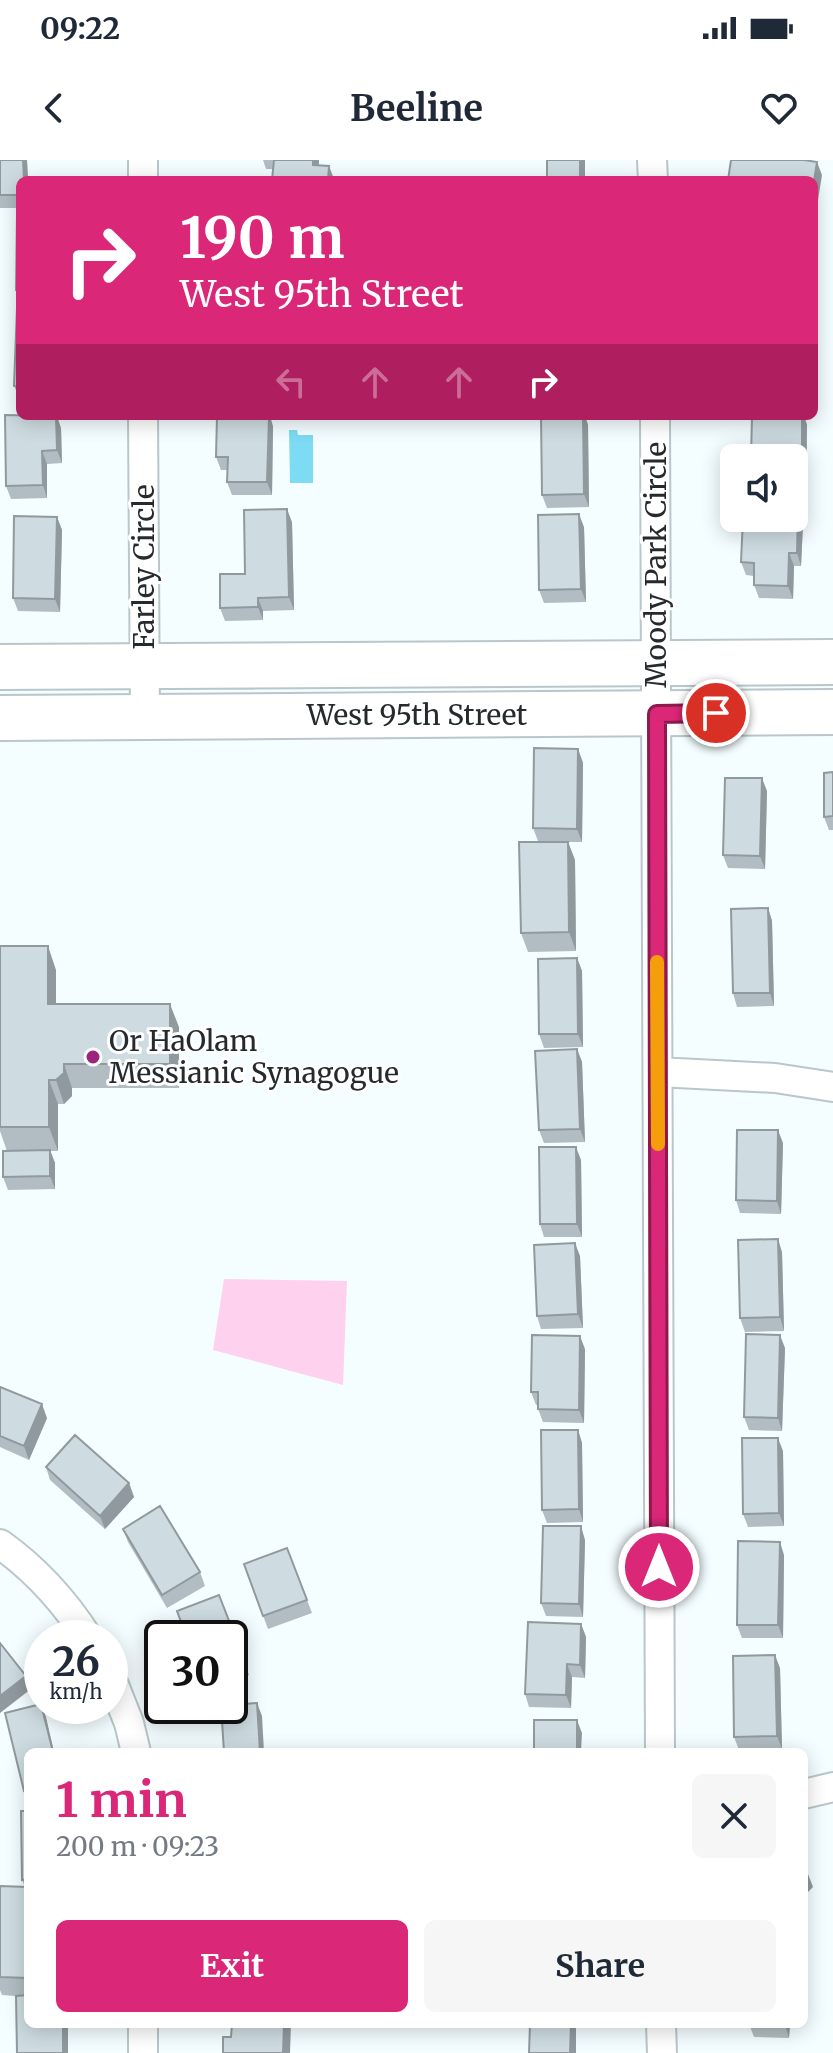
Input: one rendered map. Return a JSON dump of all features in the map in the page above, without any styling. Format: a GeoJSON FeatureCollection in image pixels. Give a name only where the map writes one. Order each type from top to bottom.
{"type":"FeatureCollection","features":[{"type":"Feature","properties":{"kind":"main road","name":"West 95th Street"},"geometry":{"type":"LineString","coordinates":[[0,667],[833,662]]}},
{"type":"Feature","properties":{"kind":"main road","name":"West 95th Street"},"geometry":{"type":"LineString","coordinates":[[0,718],[833,712]]}},
{"type":"Feature","properties":{"kind":"street","name":"Farley Circle"},"geometry":{"type":"LineString","coordinates":[[143,420],[145,717]]}},
{"type":"Feature","properties":{"kind":"street","name":"Moody Park Circle"},"geometry":{"type":"LineString","coordinates":[[655,420],[660,1748]]}},
{"type":"Feature","properties":{"kind":"street"},"geometry":{"type":"LineString","coordinates":[[658,1072],[775,1078],[833,1087]]}},
{"type":"Feature","properties":{"kind":"street"},"geometry":{"type":"LineString","coordinates":[[0,1544],[55,1593],[75,1620]]}},
{"type":"Feature","properties":{"kind":"street"},"geometry":{"type":"LineString","coordinates":[[128,1720],[135,1748]]}},
{"type":"Feature","properties":{"kind":"street"},"geometry":{"type":"LineString","coordinates":[[808,1793],[833,1787]]}},
{"type":"Feature","properties":{"kind":"street"},"geometry":{"type":"LineString","coordinates":[[143,2028],[143,2053]]}},
{"type":"Feature","properties":{"kind":"street"},"geometry":{"type":"LineString","coordinates":[[661,2028],[662,2053]]}},
{"type":"Feature","properties":{"kind":"shaded area"},"geometry":{"type":"Polygon","coordinates":[[[224,1279],[347,1281],[343,1385],[213,1350],[224,1279]]]}},
{"type":"Feature","properties":{"kind":"water"},"geometry":{"type":"Polygon","coordinates":[[[289,430],[297,430],[298,435],[313,435],[313,483],[290,483],[289,430]]]}},
{"type":"Feature","properties":{"kind":"building"},"geometry":{"type":"Polygon","coordinates":[[[0,160],[23,160],[24,176],[16,176],[16,195],[0,195],[0,160]]]}},
{"type":"Feature","properties":{"kind":"building"},"geometry":{"type":"Polygon","coordinates":[[[274,160],[313,160],[313,165],[329,166],[328,176],[272,176],[274,160]]]}},
{"type":"Feature","properties":{"kind":"building"},"geometry":{"type":"Polygon","coordinates":[[[547,160],[580,160],[580,176],[547,176],[547,160]]]}},
{"type":"Feature","properties":{"kind":"building"},"geometry":{"type":"Polygon","coordinates":[[[731,160],[817,162],[815,176],[729,176],[731,160]]]}},
{"type":"Feature","properties":{"kind":"building"},"geometry":{"type":"Polygon","coordinates":[[[16,334],[16,386],[14,386],[16,334]]]}},
{"type":"Feature","properties":{"kind":"building"},"geometry":{"type":"Polygon","coordinates":[[[5,415],[16,415],[16,420],[56,420],[57,450],[42,451],[43,485],[6,486],[5,415]]]}},
{"type":"Feature","properties":{"kind":"building"},"geometry":{"type":"Polygon","coordinates":[[[217,420],[269,420],[267,482],[227,482],[228,457],[216,457],[217,420]]]}},
{"type":"Feature","properties":{"kind":"building"},"geometry":{"type":"Polygon","coordinates":[[[541,420],[583,420],[584,494],[542,495],[541,420]]]}},
{"type":"Feature","properties":{"kind":"building"},"geometry":{"type":"Polygon","coordinates":[[[752,420],[802,420],[802,444],[751,444],[752,420]]]}},
{"type":"Feature","properties":{"kind":"building"},"geometry":{"type":"Polygon","coordinates":[[[287,509],[289,597],[258,598],[258,607],[220,608],[220,574],[245,574],[244,510],[287,509]]]}},
{"type":"Feature","properties":{"kind":"building"},"geometry":{"type":"Polygon","coordinates":[[[579,514],[581,589],[539,590],[538,515],[579,514]]]}},
{"type":"Feature","properties":{"kind":"building"},"geometry":{"type":"Polygon","coordinates":[[[14,516],[57,517],[55,599],[13,598],[14,516]]]}},
{"type":"Feature","properties":{"kind":"building"},"geometry":{"type":"Polygon","coordinates":[[[742,532],[798,532],[797,553],[789,553],[788,586],[754,585],[754,563],[741,562],[742,532]]]}},
{"type":"Feature","properties":{"kind":"building"},"geometry":{"type":"Polygon","coordinates":[[[534,748],[578,749],[577,829],[533,828],[534,748]]]}},
{"type":"Feature","properties":{"kind":"building"},"geometry":{"type":"Polygon","coordinates":[[[833,772],[833,816],[824,817],[824,773],[833,772]]]}},
{"type":"Feature","properties":{"kind":"building"},"geometry":{"type":"Polygon","coordinates":[[[725,778],[762,778],[760,856],[723,855],[725,778]]]}},
{"type":"Feature","properties":{"kind":"building"},"geometry":{"type":"Polygon","coordinates":[[[519,842],[568,842],[569,932],[521,933],[519,842]]]}},
{"type":"Feature","properties":{"kind":"building"},"geometry":{"type":"Polygon","coordinates":[[[768,908],[770,993],[733,993],[731,909],[768,908]]]}},
{"type":"Feature","properties":{"kind":"building","name":"Or HaOlam Messianic Synagogue"},"geometry":{"type":"Polygon","coordinates":[[[0,946],[48,946],[48,1004],[170,1004],[170,1064],[64,1064],[64,1073],[56,1080],[49,1080],[49,1127],[0,1127],[0,946]]]}},
{"type":"Feature","properties":{"kind":"building"},"geometry":{"type":"Polygon","coordinates":[[[577,958],[578,1034],[539,1034],[538,959],[577,958]]]}},
{"type":"Feature","properties":{"kind":"building"},"geometry":{"type":"Polygon","coordinates":[[[577,1049],[580,1129],[539,1130],[535,1051],[577,1049]]]}},
{"type":"Feature","properties":{"kind":"building"},"geometry":{"type":"Polygon","coordinates":[[[737,1130],[778,1130],[777,1201],[736,1200],[737,1130]]]}},
{"type":"Feature","properties":{"kind":"building"},"geometry":{"type":"Polygon","coordinates":[[[539,1147],[576,1147],[577,1224],[540,1224],[539,1147]]]}},
{"type":"Feature","properties":{"kind":"building"},"geometry":{"type":"Polygon","coordinates":[[[50,1150],[50,1176],[3,1177],[3,1151],[50,1150]]]}},
{"type":"Feature","properties":{"kind":"building"},"geometry":{"type":"Polygon","coordinates":[[[778,1239],[780,1317],[740,1318],[738,1240],[778,1239]]]}},
{"type":"Feature","properties":{"kind":"building"},"geometry":{"type":"Polygon","coordinates":[[[575,1243],[578,1314],[537,1316],[534,1245],[575,1243]]]}},
{"type":"Feature","properties":{"kind":"building"},"geometry":{"type":"Polygon","coordinates":[[[746,1334],[780,1335],[778,1418],[744,1417],[746,1334]]]}},
{"type":"Feature","properties":{"kind":"building"},"geometry":{"type":"Polygon","coordinates":[[[532,1335],[580,1336],[579,1410],[538,1409],[538,1392],[531,1392],[532,1335]]]}},
{"type":"Feature","properties":{"kind":"building"},"geometry":{"type":"Polygon","coordinates":[[[0,1387],[42,1404],[24,1446],[0,1436],[0,1387]]]}},
{"type":"Feature","properties":{"kind":"building"},"geometry":{"type":"Polygon","coordinates":[[[541,1430],[578,1430],[579,1509],[542,1510],[541,1430]]]}},
{"type":"Feature","properties":{"kind":"building"},"geometry":{"type":"Polygon","coordinates":[[[75,1435],[129,1483],[100,1516],[46,1467],[75,1435]]]}},
{"type":"Feature","properties":{"kind":"building"},"geometry":{"type":"Polygon","coordinates":[[[742,1438],[778,1438],[779,1513],[743,1514],[742,1438]]]}},
{"type":"Feature","properties":{"kind":"building"},"geometry":{"type":"Polygon","coordinates":[[[160,1506],[200,1572],[162,1595],[123,1529],[160,1506]]]}},
{"type":"Feature","properties":{"kind":"building"},"geometry":{"type":"Polygon","coordinates":[[[543,1526],[581,1526],[579,1604],[541,1603],[543,1526]]]}},
{"type":"Feature","properties":{"kind":"building"},"geometry":{"type":"Polygon","coordinates":[[[738,1541],[780,1542],[778,1625],[737,1625],[738,1541]]]}},
{"type":"Feature","properties":{"kind":"building"},"geometry":{"type":"Polygon","coordinates":[[[287,1548],[307,1600],[263,1616],[244,1564],[287,1548]]]}},
{"type":"Feature","properties":{"kind":"building"},"geometry":{"type":"Polygon","coordinates":[[[219,1595],[229,1620],[180,1620],[177,1611],[219,1595]]]}},
{"type":"Feature","properties":{"kind":"building"},"geometry":{"type":"Polygon","coordinates":[[[528,1622],[581,1624],[580,1665],[567,1664],[566,1695],[525,1694],[528,1622]]]}},
{"type":"Feature","properties":{"kind":"building"},"geometry":{"type":"Polygon","coordinates":[[[0,1643],[24,1678],[0,1696],[0,1643]]]}},
{"type":"Feature","properties":{"kind":"building"},"geometry":{"type":"Polygon","coordinates":[[[775,1655],[777,1736],[734,1737],[733,1656],[775,1655]]]}},
{"type":"Feature","properties":{"kind":"building"},"geometry":{"type":"Polygon","coordinates":[[[257,1703],[260,1748],[224,1748],[222,1724],[248,1724],[248,1704],[257,1703]]]}},
{"type":"Feature","properties":{"kind":"building"},"geometry":{"type":"Polygon","coordinates":[[[24,1708],[24,1724],[46,1724],[52,1748],[24,1748],[24,1791],[5,1713],[24,1708]]]}},
{"type":"Feature","properties":{"kind":"building"},"geometry":{"type":"Polygon","coordinates":[[[534,1720],[577,1720],[577,1748],[534,1748],[534,1720]]]}},
{"type":"Feature","properties":{"kind":"building"},"geometry":{"type":"Polygon","coordinates":[[[21,1811],[24,1811],[24,1880],[21,1811]]]}},
{"type":"Feature","properties":{"kind":"building"},"geometry":{"type":"Polygon","coordinates":[[[0,1886],[24,1887],[24,1978],[0,1977],[0,1886]]]}},
{"type":"Feature","properties":{"kind":"building"},"geometry":{"type":"Polygon","coordinates":[[[24,1995],[24,2028],[63,2028],[63,2053],[17,2053],[16,1996],[24,1995]]]}},
{"type":"Feature","properties":{"kind":"building"},"geometry":{"type":"Polygon","coordinates":[[[232,2028],[284,2028],[283,2053],[223,2053],[223,2037],[231,2037],[232,2028]]]}},
{"type":"Feature","properties":{"kind":"building"},"geometry":{"type":"Polygon","coordinates":[[[530,2028],[571,2028],[570,2053],[529,2053],[530,2028]]]}},
{"type":"Feature","properties":{"kind":"slow traffic"},"geometry":{"type":"LineString","coordinates":[[657,962],[658,1144]]}},
{"type":"Feature","properties":{"kind":"place","name":"Or HaOlam Messianic Synagogue"},"geometry":{"type":"Point","coordinates":[93,1057]}},
{"type":"Feature","properties":{"kind":"route"},"geometry":{"type":"LineString","coordinates":[[659,1567],[657,714],[716,713]]}}]}
